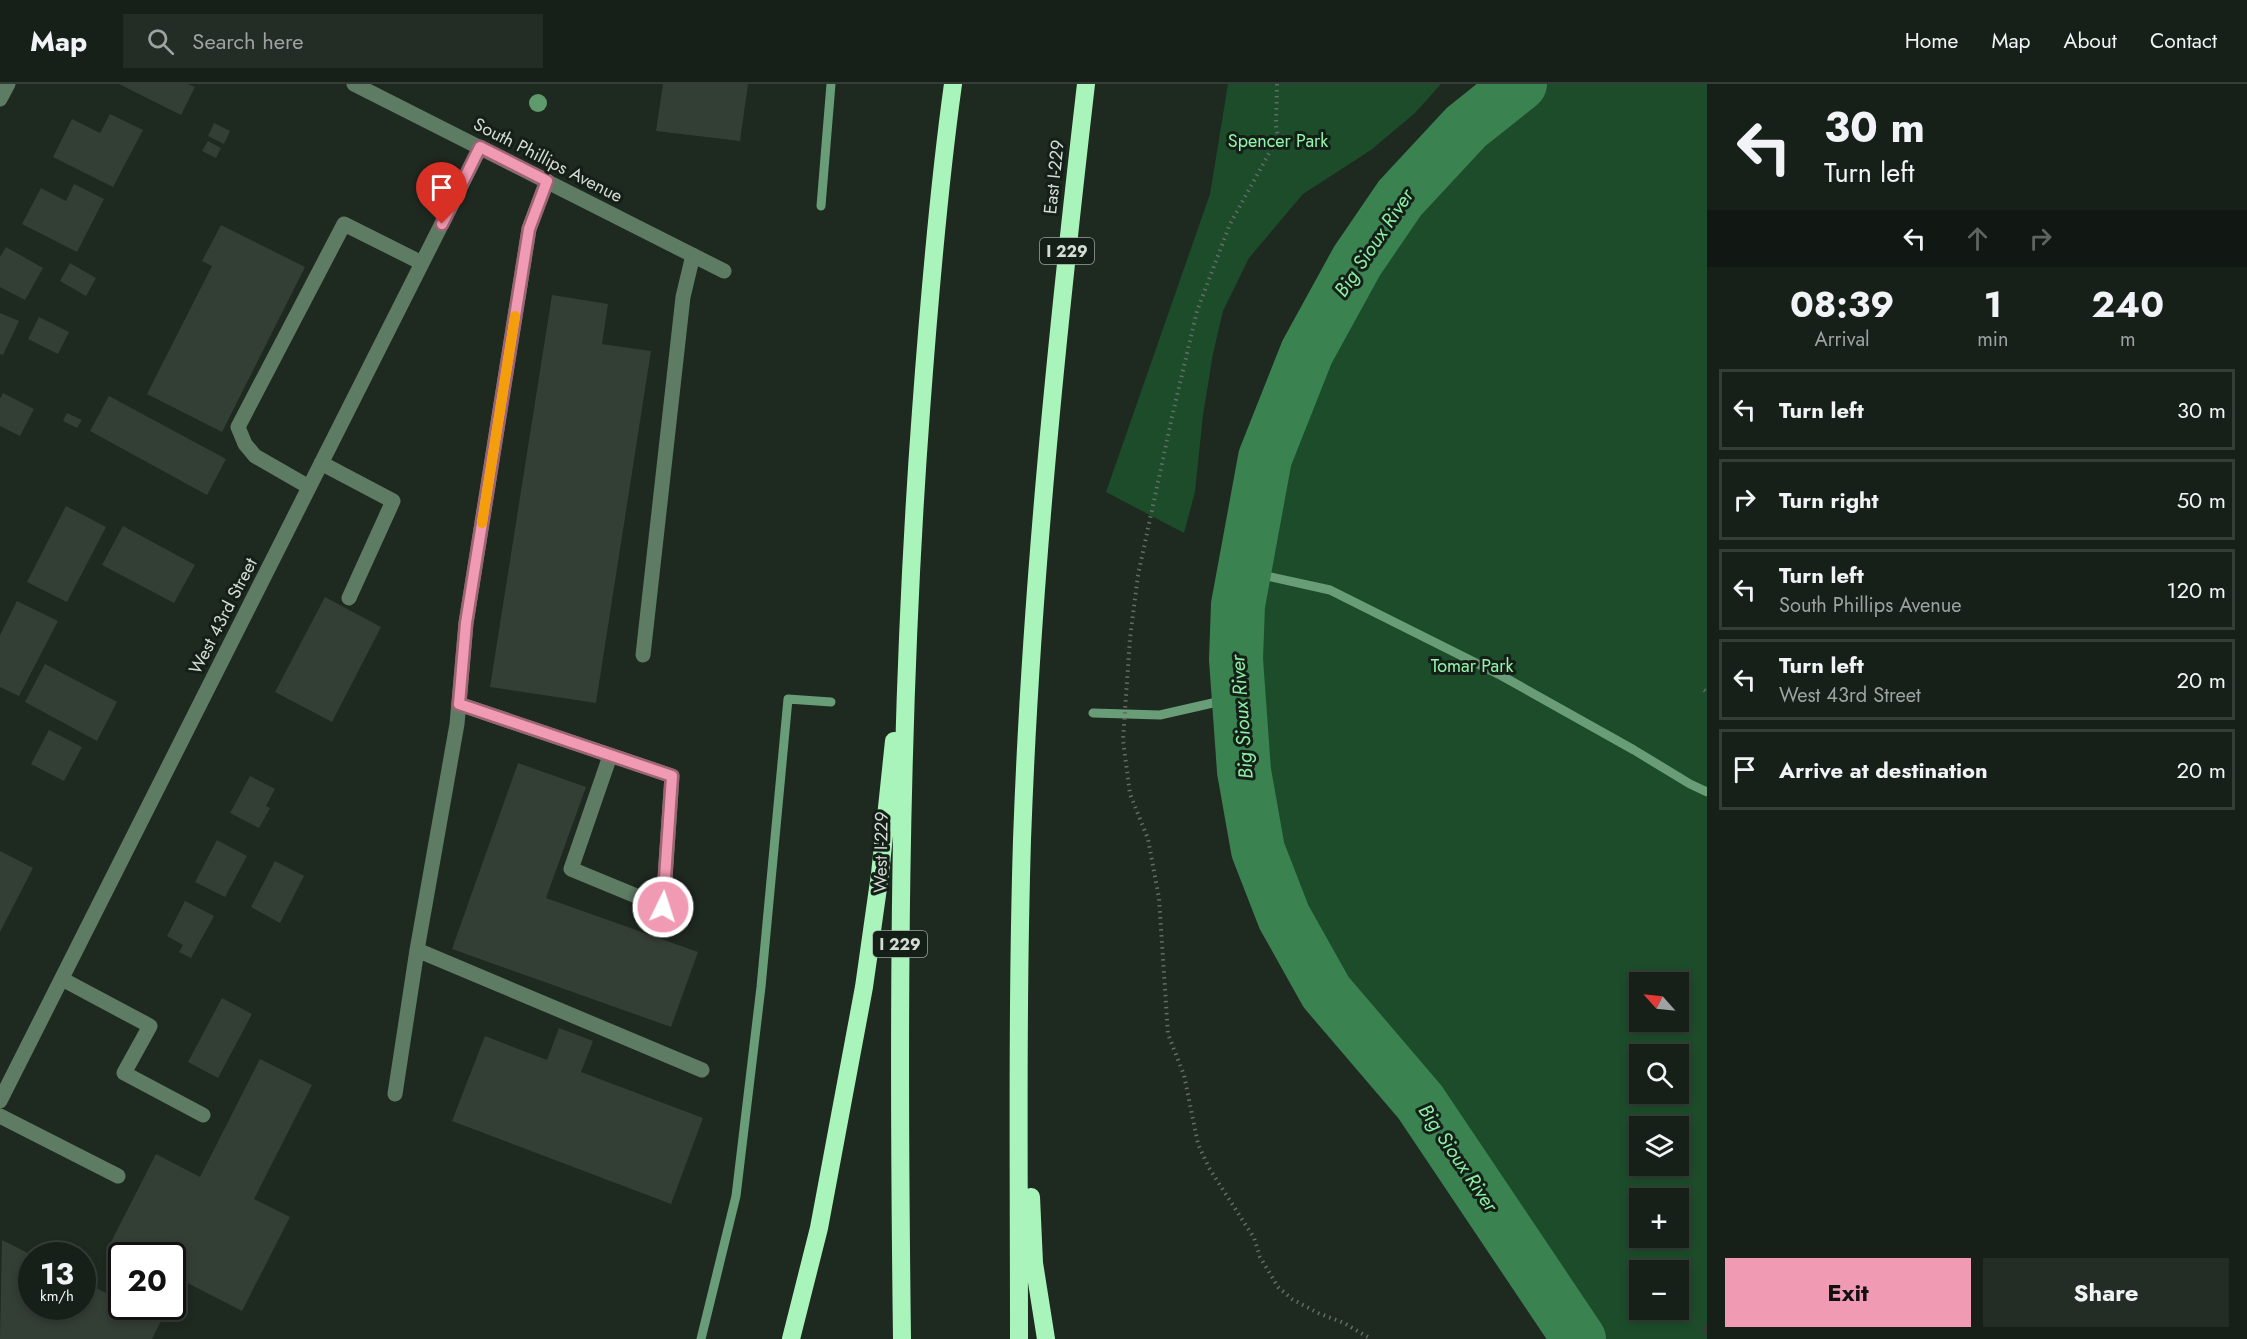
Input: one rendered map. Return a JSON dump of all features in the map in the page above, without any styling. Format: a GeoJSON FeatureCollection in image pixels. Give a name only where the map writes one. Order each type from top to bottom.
{"type":"FeatureCollection","features":[{"type":"Feature","properties":{"kind":"highway","name":"West I-229"},"geometry":{"type":"LineString","coordinates":[[902,1339],[899,981],[910,548],[924,367],[945,141],[953,84]]}},
{"type":"Feature","properties":{"kind":"highway","name":"East I-229"},"geometry":{"type":"LineString","coordinates":[[1019,971],[1028,715],[1057,336],[1086,84]]}},
{"type":"Feature","properties":{"kind":"highway"},"geometry":{"type":"LineString","coordinates":[[790,1339],[819,1228],[864,987],[893,756],[910,548]]}},
{"type":"Feature","properties":{"kind":"highway"},"geometry":{"type":"LineString","coordinates":[[1019,971],[1034,1263],[1046,1339]]}},
{"type":"Feature","properties":{"kind":"highway","name":"I 229"},"geometry":{"type":"LineString","coordinates":[[1019,971],[1019,1339]]}},
{"type":"Feature","properties":{"kind":"street"},"geometry":{"type":"LineString","coordinates":[[0,99],[8,84]]}},
{"type":"Feature","properties":{"kind":"street","name":"South Phillips Avenue"},"geometry":{"type":"LineString","coordinates":[[354,84],[724,271]]}},
{"type":"Feature","properties":{"kind":"street","name":"West 43rd Street"},"geometry":{"type":"LineString","coordinates":[[0,1101],[4,1085],[62,979],[480,147]]}},
{"type":"Feature","properties":{"kind":"street"},"geometry":{"type":"LineString","coordinates":[[395,1094],[459,704],[466,623],[529,229],[547,181]]}},
{"type":"Feature","properties":{"kind":"street"},"geometry":{"type":"LineString","coordinates":[[309,487],[255,456],[245,444],[238,427],[344,224],[422,263]]}},
{"type":"Feature","properties":{"kind":"street"},"geometry":{"type":"LineString","coordinates":[[643,656],[683,297],[693,255]]}},
{"type":"Feature","properties":{"kind":"street"},"geometry":{"type":"LineString","coordinates":[[321,463],[393,501],[350,598]]}},
{"type":"Feature","properties":{"kind":"street"},"geometry":{"type":"LineString","coordinates":[[459,704],[672,776],[663,907],[571,869],[610,756]]}},
{"type":"Feature","properties":{"kind":"street"},"geometry":{"type":"LineString","coordinates":[[417,950],[702,1070]]}},
{"type":"Feature","properties":{"kind":"street"},"geometry":{"type":"LineString","coordinates":[[62,979],[150,1026],[124,1073],[203,1114]]}},
{"type":"Feature","properties":{"kind":"street"},"geometry":{"type":"LineString","coordinates":[[0,1116],[118,1176]]}},
{"type":"Feature","properties":{"kind":"path"},"geometry":{"type":"LineString","coordinates":[[1277,84],[1278,136],[1230,224],[1197,311],[1172,417],[1138,575],[1125,696],[1123,740],[1130,794],[1148,838],[1159,898],[1168,1034],[1184,1075],[1198,1144],[1209,1168],[1254,1238],[1260,1257],[1278,1287],[1318,1313],[1344,1323],[1371,1339]]}},
{"type":"Feature","properties":{"kind":"green space","name":"Spencer Park"},"geometry":{"type":"Polygon","coordinates":[[[1228,84],[1441,84],[1415,113],[1371,150],[1303,194],[1249,258],[1223,311],[1203,415],[1195,492],[1184,533],[1106,492],[1210,194],[1228,84]]]}},
{"type":"Feature","properties":{"kind":"green space","name":"Tomar Park"},"geometry":{"type":"Polygon","coordinates":[[[1520,84],[1707,84],[1707,1339],[1579,1339],[1420,1102],[1369,1043],[1284,917],[1244,771],[1236,659],[1251,536],[1332,306],[1466,127],[1520,84]]]}},
{"type":"Feature","properties":{"kind":"building"},"geometry":{"type":"Polygon","coordinates":[[[119,84],[188,84],[195,87],[181,115],[119,84]]]}},
{"type":"Feature","properties":{"kind":"building"},"geometry":{"type":"Polygon","coordinates":[[[663,84],[748,84],[740,141],[656,131],[663,84]]]}},
{"type":"Feature","properties":{"kind":"building"},"geometry":{"type":"Polygon","coordinates":[[[110,114],[143,130],[113,187],[53,157],[72,119],[100,133],[110,114]]]}},
{"type":"Feature","properties":{"kind":"building"},"geometry":{"type":"Polygon","coordinates":[[[214,123],[230,131],[224,144],[208,136],[214,123]]]}},
{"type":"Feature","properties":{"kind":"building"},"geometry":{"type":"Polygon","coordinates":[[[208,141],[221,148],[216,158],[202,151],[208,141]]]}},
{"type":"Feature","properties":{"kind":"building"},"geometry":{"type":"Polygon","coordinates":[[[74,184],[104,199],[77,252],[22,224],[41,188],[66,201],[74,184]]]}},
{"type":"Feature","properties":{"kind":"building"},"geometry":{"type":"Polygon","coordinates":[[[221,225],[305,267],[222,432],[147,394],[212,266],[202,261],[221,225]]]}},
{"type":"Feature","properties":{"kind":"building"},"geometry":{"type":"Polygon","coordinates":[[[6,247],[43,268],[25,300],[0,287],[0,257],[6,247]]]}},
{"type":"Feature","properties":{"kind":"building"},"geometry":{"type":"Polygon","coordinates":[[[70,263],[96,278],[86,296],[60,281],[70,263]]]}},
{"type":"Feature","properties":{"kind":"building"},"geometry":{"type":"Polygon","coordinates":[[[552,295],[608,304],[602,344],[651,351],[596,703],[490,687],[552,295]]]}},
{"type":"Feature","properties":{"kind":"building"},"geometry":{"type":"Polygon","coordinates":[[[0,313],[19,321],[3,355],[0,354],[0,313]]]}},
{"type":"Feature","properties":{"kind":"building"},"geometry":{"type":"Polygon","coordinates":[[[39,317],[69,332],[58,354],[28,339],[39,317]]]}},
{"type":"Feature","properties":{"kind":"building"},"geometry":{"type":"Polygon","coordinates":[[[3,393],[34,409],[20,436],[0,426],[0,399],[3,393]]]}},
{"type":"Feature","properties":{"kind":"building"},"geometry":{"type":"Polygon","coordinates":[[[109,396],[226,459],[207,495],[90,431],[109,396]]]}},
{"type":"Feature","properties":{"kind":"building"},"geometry":{"type":"Polygon","coordinates":[[[67,413],[82,420],[77,428],[63,421],[67,413]]]}},
{"type":"Feature","properties":{"kind":"building"},"geometry":{"type":"Polygon","coordinates":[[[66,506],[106,527],[67,602],[27,582],[66,506]]]}},
{"type":"Feature","properties":{"kind":"building"},"geometry":{"type":"Polygon","coordinates":[[[123,526],[195,565],[174,603],[102,565],[123,526]]]}},
{"type":"Feature","properties":{"kind":"building"},"geometry":{"type":"Polygon","coordinates":[[[325,597],[381,627],[332,722],[275,692],[325,597]]]}},
{"type":"Feature","properties":{"kind":"building"},"geometry":{"type":"Polygon","coordinates":[[[17,601],[58,621],[19,696],[0,687],[0,635],[17,601]]]}},
{"type":"Feature","properties":{"kind":"building"},"geometry":{"type":"Polygon","coordinates":[[[45,664],[117,702],[97,741],[25,702],[45,664]]]}},
{"type":"Feature","properties":{"kind":"building"},"geometry":{"type":"Polygon","coordinates":[[[49,730],[82,747],[64,781],[31,764],[49,730]]]}},
{"type":"Feature","properties":{"kind":"building"},"geometry":{"type":"Polygon","coordinates":[[[518,763],[586,787],[546,898],[698,952],[671,1027],[452,949],[518,763]]]}},
{"type":"Feature","properties":{"kind":"building"},"geometry":{"type":"Polygon","coordinates":[[[250,776],[275,789],[266,806],[270,808],[259,828],[230,813],[250,776]]]}},
{"type":"Feature","properties":{"kind":"building"},"geometry":{"type":"Polygon","coordinates":[[[217,840],[247,856],[225,897],[195,882],[217,840]]]}},
{"type":"Feature","properties":{"kind":"building"},"geometry":{"type":"Polygon","coordinates":[[[0,851],[33,868],[0,932],[0,851]]]}},
{"type":"Feature","properties":{"kind":"building"},"geometry":{"type":"Polygon","coordinates":[[[275,861],[304,876],[280,923],[251,907],[275,861]]]}},
{"type":"Feature","properties":{"kind":"building"},"geometry":{"type":"Polygon","coordinates":[[[185,901],[214,916],[191,958],[179,952],[183,945],[167,936],[185,901]]]}},
{"type":"Feature","properties":{"kind":"building"},"geometry":{"type":"Polygon","coordinates":[[[222,998],[252,1014],[218,1078],[188,1062],[222,998]]]}},
{"type":"Feature","properties":{"kind":"building"},"geometry":{"type":"Polygon","coordinates":[[[559,1028],[593,1041],[581,1072],[703,1118],[671,1204],[452,1121],[485,1036],[547,1060],[559,1028]]]}},
{"type":"Feature","properties":{"kind":"building"},"geometry":{"type":"Polygon","coordinates":[[[260,1059],[312,1085],[254,1199],[290,1217],[242,1311],[186,1282],[186,1242],[111,1242],[156,1154],[200,1177],[260,1059]]]}},
{"type":"Feature","properties":{"kind":"building"},"geometry":{"type":"Polygon","coordinates":[[[2,1240],[18,1248],[18,1320],[96,1320],[96,1288],[108,1294],[108,1320],[161,1321],[152,1339],[0,1339],[2,1240]]]}},
{"type":"Feature","properties":{"kind":"building"},"geometry":{"type":"Polygon","coordinates":[[[1707,1323],[1707,1336],[1701,1330],[1707,1323]]]}},
{"type":"Feature","properties":{"kind":"waterway"},"geometry":{"type":"LineString","coordinates":[[821,206],[831,84]]}},
{"type":"Feature","properties":{"kind":"waterway","name":"Big Sioux River"},"geometry":{"type":"LineString","coordinates":[[1520,84],[1466,127],[1400,198],[1357,261],[1307,352],[1265,458],[1238,605],[1236,659],[1244,771],[1258,850],[1284,917],[1326,992],[1420,1102],[1579,1339]]}},
{"type":"Feature","properties":{"kind":"waterway"},"geometry":{"type":"LineString","coordinates":[[1244,571],[1330,590],[1502,676],[1707,792]]}},
{"type":"Feature","properties":{"kind":"waterway"},"geometry":{"type":"LineString","coordinates":[[1093,713],[1160,715],[1239,697]]}},
{"type":"Feature","properties":{"kind":"waterway"},"geometry":{"type":"LineString","coordinates":[[701,1339],[736,1196],[761,987],[788,699],[831,702]]}},
{"type":"Feature","properties":{"kind":"slow traffic"},"geometry":{"type":"LineString","coordinates":[[482,523],[515,316]]}},
{"type":"Feature","properties":{"kind":"route"},"geometry":{"type":"LineString","coordinates":[[442,224],[480,147],[547,181],[529,229],[466,623],[459,704],[672,776],[663,907]]}}]}
